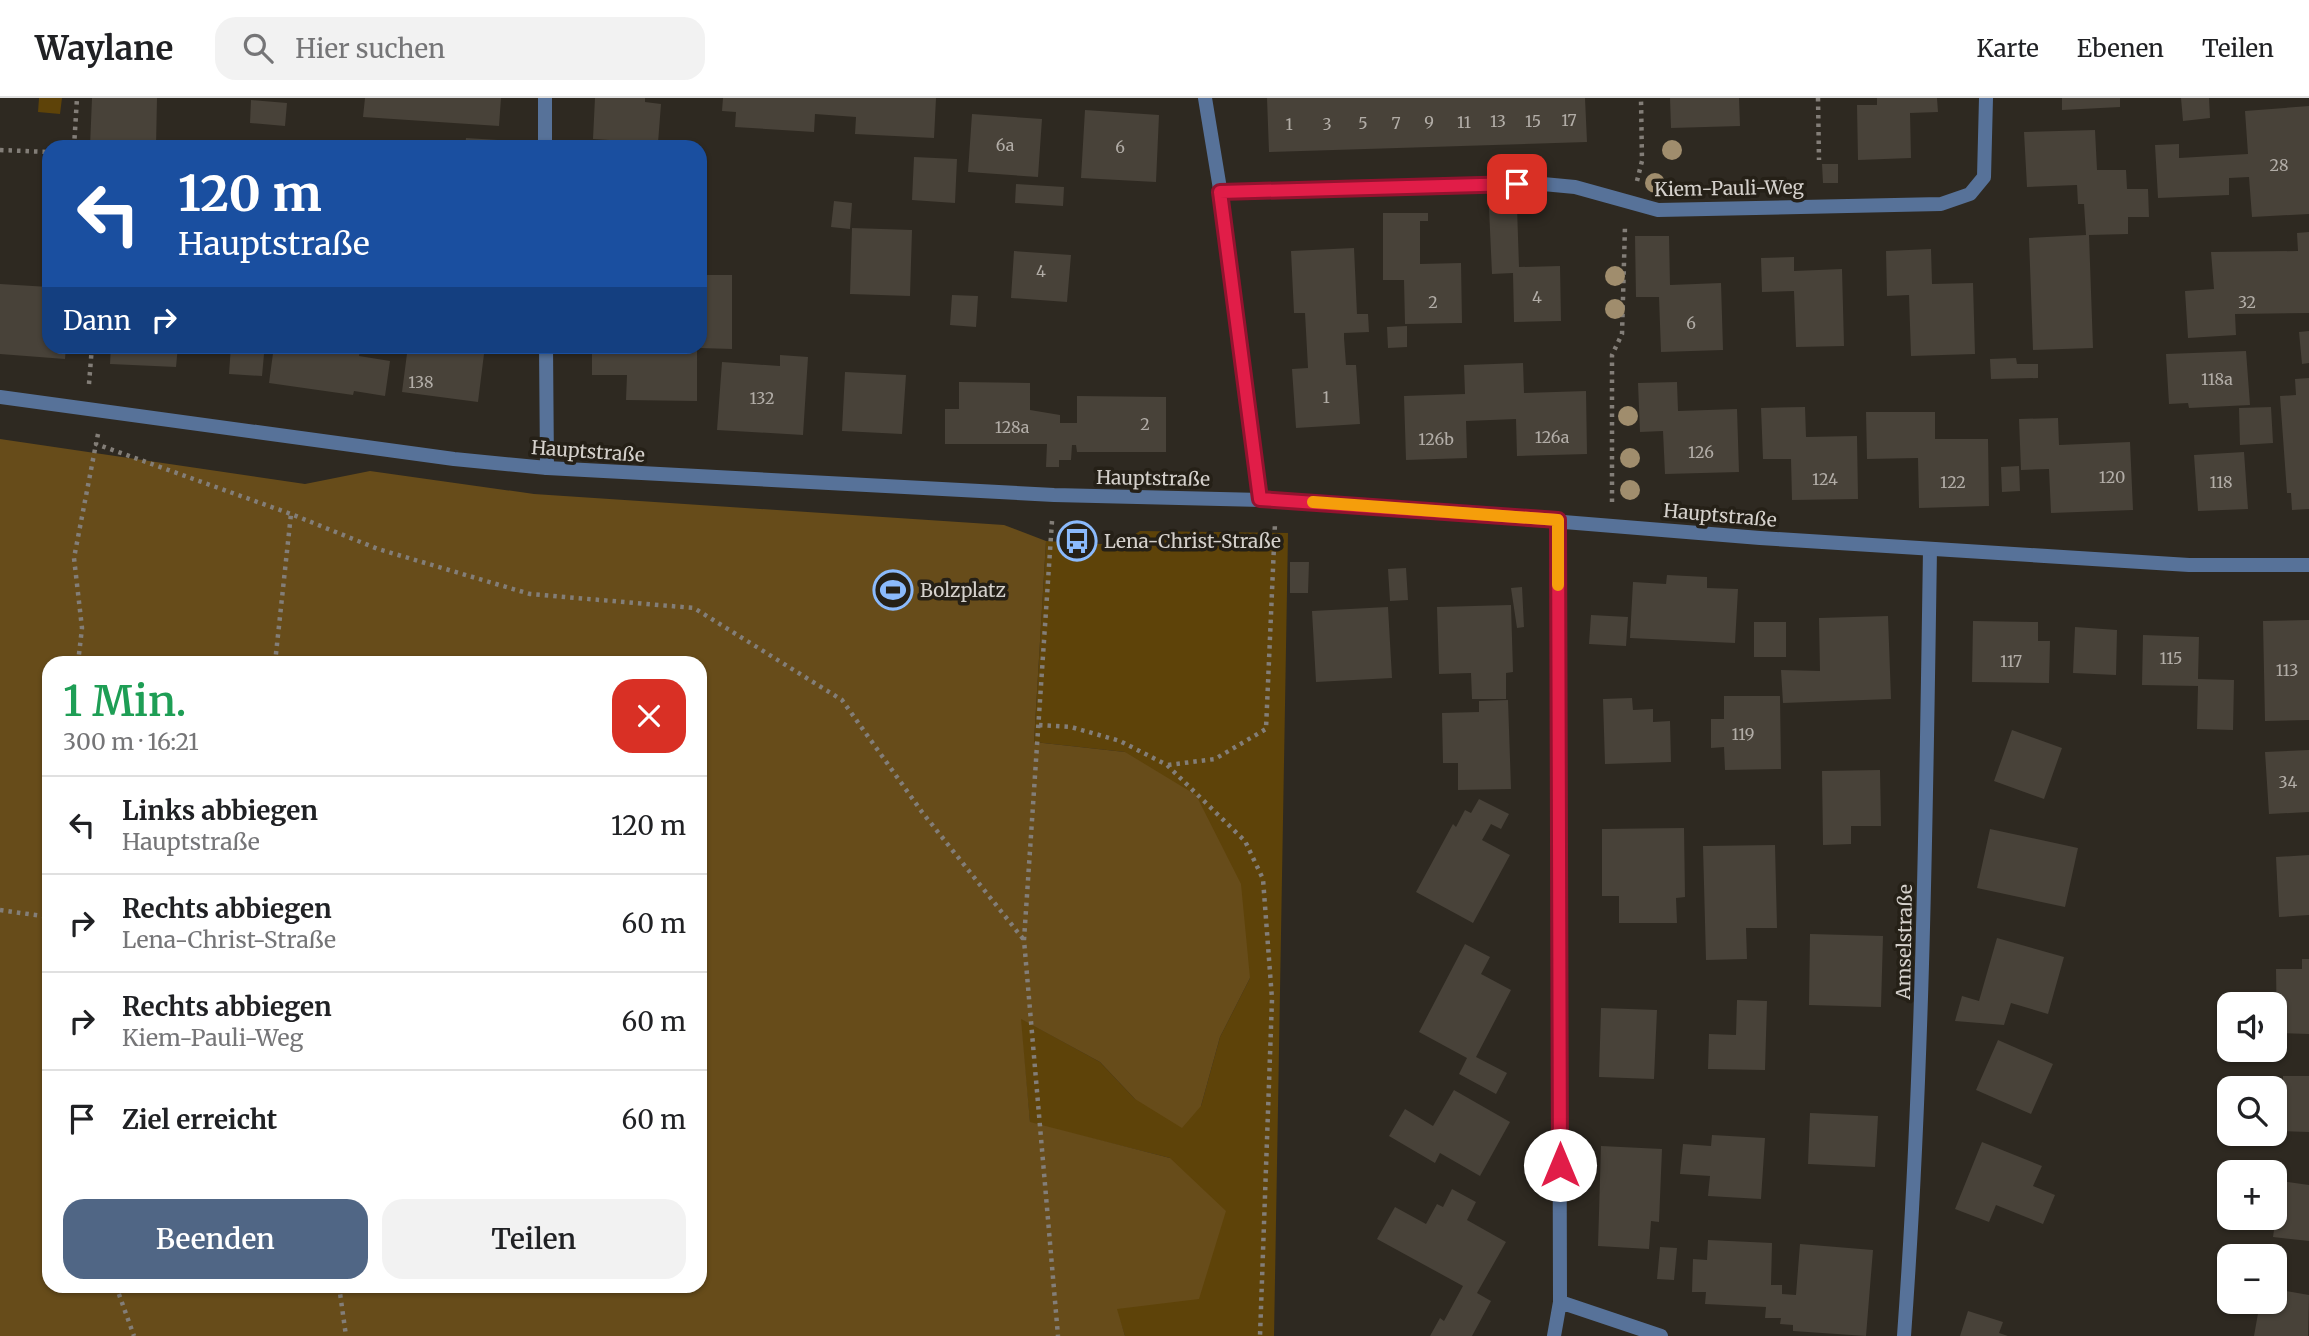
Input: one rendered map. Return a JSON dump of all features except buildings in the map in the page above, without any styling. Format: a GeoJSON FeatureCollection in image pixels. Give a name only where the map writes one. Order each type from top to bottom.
{"type":"FeatureCollection","features":[{"type":"Feature","properties":{"kind":"street"},"geometry":{"type":"LineString","coordinates":[[545,98],[545,140]]}},
{"type":"Feature","properties":{"kind":"street"},"geometry":{"type":"LineString","coordinates":[[1205,98],[1260,499]]}},
{"type":"Feature","properties":{"kind":"street","name":"Kiem-Pauli-Weg"},"geometry":{"type":"LineString","coordinates":[[1220,192],[1544,184],[1575,187],[1629,205],[1658,210],[1941,204],[1970,194],[1984,177],[1986,98]]}},
{"type":"Feature","properties":{"kind":"street"},"geometry":{"type":"LineString","coordinates":[[546,354],[547,468]]}},
{"type":"Feature","properties":{"kind":"street","name":"Hauptstraße"},"geometry":{"type":"LineString","coordinates":[[0,397],[454,459],[547,468],[1054,495],[1260,499],[1930,549],[2189,565],[2309,565]]}},
{"type":"Feature","properties":{"kind":"street"},"geometry":{"type":"LineString","coordinates":[[1554,1336],[1560,1302],[1558,520]]}},
{"type":"Feature","properties":{"kind":"street","name":"Amselstraße"},"geometry":{"type":"LineString","coordinates":[[1903,1336],[1914,1198],[1923,983],[1930,549]]}},
{"type":"Feature","properties":{"kind":"street"},"geometry":{"type":"LineString","coordinates":[[1560,1302],[1661,1336]]}},
{"type":"Feature","properties":{"kind":"path"},"geometry":{"type":"LineString","coordinates":[[75,140],[78,98]]}},
{"type":"Feature","properties":{"kind":"path"},"geometry":{"type":"LineString","coordinates":[[1612,510],[1612,355],[1622,334],[1625,220],[1642,162],[1641,98]]}},
{"type":"Feature","properties":{"kind":"path"},"geometry":{"type":"LineString","coordinates":[[1818,98],[1819,160]]}},
{"type":"Feature","properties":{"kind":"path"},"geometry":{"type":"LineString","coordinates":[[0,150],[42,152]]}},
{"type":"Feature","properties":{"kind":"path"},"geometry":{"type":"LineString","coordinates":[[90,371],[91,354]]}},
{"type":"Feature","properties":{"kind":"path"},"geometry":{"type":"LineString","coordinates":[[79,656],[82,628],[74,558],[102,412]]}},
{"type":"Feature","properties":{"kind":"path"},"geometry":{"type":"LineString","coordinates":[[96,444],[291,514],[378,549],[530,594],[694,608],[842,700],[922,812],[1024,940]]}},
{"type":"Feature","properties":{"kind":"path"},"geometry":{"type":"LineString","coordinates":[[1054,495],[1024,940],[1058,1336]]}},
{"type":"Feature","properties":{"kind":"path"},"geometry":{"type":"LineString","coordinates":[[1167,765],[1215,759],[1266,729],[1275,500]]}},
{"type":"Feature","properties":{"kind":"path"},"geometry":{"type":"LineString","coordinates":[[276,656],[291,514]]}},
{"type":"Feature","properties":{"kind":"path"},"geometry":{"type":"LineString","coordinates":[[1039,725],[1072,727],[1120,741],[1167,765],[1245,841],[1264,879],[1272,999],[1260,1336]]}},
{"type":"Feature","properties":{"kind":"path"},"geometry":{"type":"LineString","coordinates":[[0,910],[42,916]]}},
{"type":"Feature","properties":{"kind":"path"},"geometry":{"type":"LineString","coordinates":[[119,1293],[134,1336]]}},
{"type":"Feature","properties":{"kind":"path"},"geometry":{"type":"LineString","coordinates":[[340,1293],[346,1336]]}},
{"type":"Feature","properties":{"kind":"shaded area"},"geometry":{"type":"Polygon","coordinates":[[[39,98],[62,98],[60,114],[38,112],[39,98]]]}},
{"type":"Feature","properties":{"kind":"shaded area"},"geometry":{"type":"Polygon","coordinates":[[[0,439],[305,484],[370,471],[534,494],[1004,525],[1046,541],[1034,742],[1125,752],[1196,795],[1241,884],[1250,978],[1220,1037],[1201,1106],[1182,1128],[1135,1099],[1100,1062],[1021,1019],[1030,1122],[1170,1158],[1226,1211],[1199,1299],[1117,1309],[1125,1336],[0,1336],[0,439]]]}},
{"type":"Feature","properties":{"kind":"shaded area"},"geometry":{"type":"Polygon","coordinates":[[[1140,531],[1288,533],[1274,1336],[1125,1336],[1116,1309],[1170,1158],[1030,1123],[1020,1018],[1100,1062],[1135,1099],[1201,1106],[1220,1037],[1250,978],[1125,752],[1034,742],[1046,541],[1118,545],[1140,531]]]}},
{"type":"Feature","properties":{"kind":"slow traffic"},"geometry":{"type":"LineString","coordinates":[[1313,502],[1558,520],[1558,585]]}},
{"type":"Feature","properties":{"kind":"place","name":"Lena-Christ-Straße"},"geometry":{"type":"Point","coordinates":[1077,541]}},
{"type":"Feature","properties":{"kind":"place","name":"Bolzplatz"},"geometry":{"type":"Point","coordinates":[893,590]}},
{"type":"Feature","properties":{"kind":"route"},"geometry":{"type":"LineString","coordinates":[[1517,184],[1220,192],[1260,499],[1558,520],[1560,1165]]}}]}
